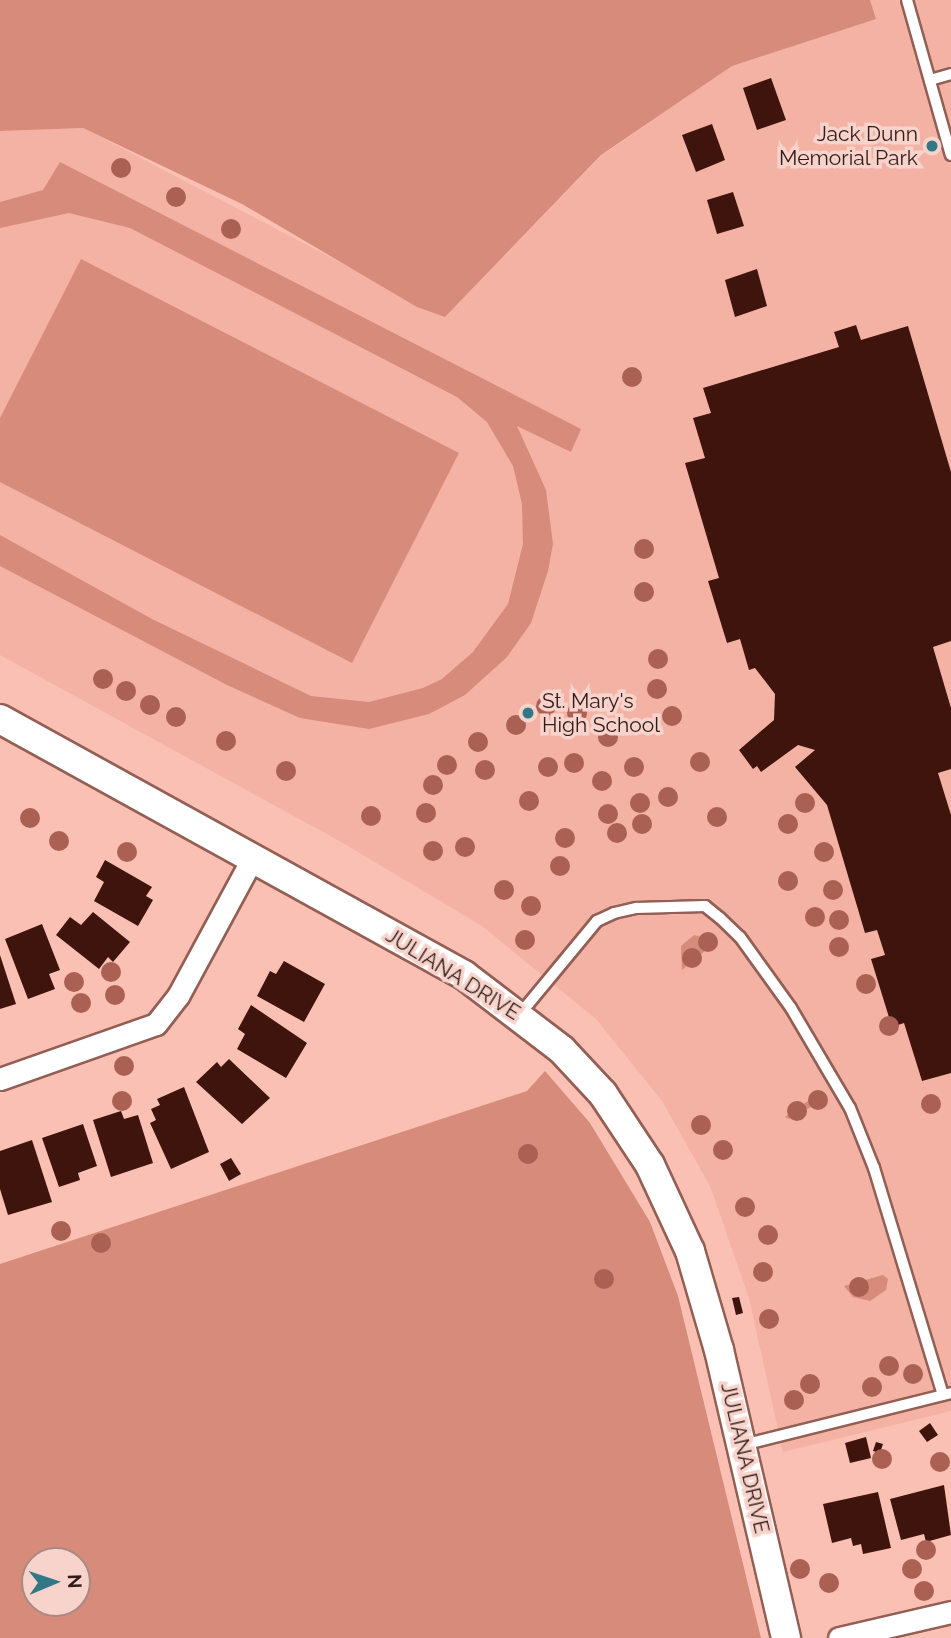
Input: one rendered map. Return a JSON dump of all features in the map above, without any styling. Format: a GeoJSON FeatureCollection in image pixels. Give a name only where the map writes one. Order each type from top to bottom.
{"type":"FeatureCollection","features":[{"type":"Feature","properties":{"kind":"street","name":"JULIANA DRIVE"},"geometry":{"type":"LineString","coordinates":[[0,719],[407,942],[520,1014],[562,1050],[603,1094],[628,1128],[672,1207],[706,1300],[786,1638]]}},
{"type":"Feature","properties":{"kind":"street"},"geometry":{"type":"LineString","coordinates":[[0,1079],[156,1024],[178,996],[252,859]]}},
{"type":"Feature","properties":{"kind":"street"},"geometry":{"type":"LineString","coordinates":[[839,1638],[951,1612]]}},
{"type":"Feature","properties":{"kind":"lane"},"geometry":{"type":"LineString","coordinates":[[907,0],[951,155]]}},
{"type":"Feature","properties":{"kind":"lane"},"geometry":{"type":"LineString","coordinates":[[930,80],[951,74]]}},
{"type":"Feature","properties":{"kind":"lane"},"geometry":{"type":"LineString","coordinates":[[520,1014],[597,921],[636,908],[705,906],[720,918],[753,954],[791,1008],[850,1108],[874,1168],[947,1394],[741,1445]]}},
{"type":"Feature","properties":{"kind":"shaded area"},"geometry":{"type":"Polygon","coordinates":[[[0,0],[870,0],[876,19],[732,66],[601,155],[445,317],[417,307],[242,204],[83,128],[0,131],[0,0]]]}},
{"type":"Feature","properties":{"kind":"shaded area","name":"St. Mary's High School"},"geometry":{"type":"Polygon","coordinates":[[[870,0],[951,0],[951,1411],[783,1452],[749,1298],[710,1186],[662,1101],[596,1019],[482,926],[343,843],[0,655],[0,131],[83,128],[445,317],[601,156],[732,66],[875,19],[870,0]]]}},
{"type":"Feature","properties":{"kind":"shaded area"},"geometry":{"type":"Polygon","coordinates":[[[60,162],[581,429],[571,452],[517,426],[546,490],[553,544],[548,571],[531,623],[507,657],[465,695],[429,714],[369,729],[300,718],[227,685],[0,566],[0,535],[152,619],[311,696],[369,702],[423,688],[442,679],[473,652],[508,604],[523,544],[522,504],[513,466],[487,422],[457,397],[130,228],[69,213],[0,228],[0,202],[43,190],[60,162]]]}},
{"type":"Feature","properties":{"kind":"shaded area"},"geometry":{"type":"Polygon","coordinates":[[[81,259],[459,453],[352,663],[0,482],[0,418],[81,259]]]}},
{"type":"Feature","properties":{"kind":"shaded area"},"geometry":{"type":"Polygon","coordinates":[[[694,935],[717,941],[682,970],[681,946],[694,935]]]}},
{"type":"Feature","properties":{"kind":"shaded area"},"geometry":{"type":"Polygon","coordinates":[[[545,1071],[590,1123],[650,1222],[678,1296],[761,1638],[0,1638],[0,1264],[527,1091],[545,1071]]]}},
{"type":"Feature","properties":{"kind":"shaded area"},"geometry":{"type":"Polygon","coordinates":[[[818,1094],[822,1101],[789,1119],[785,1117],[818,1094]]]}},
{"type":"Feature","properties":{"kind":"shaded area"},"geometry":{"type":"Polygon","coordinates":[[[883,1275],[888,1279],[886,1290],[870,1301],[853,1297],[844,1286],[883,1275]]]}},
{"type":"Feature","properties":{"kind":"building"},"geometry":{"type":"Polygon","coordinates":[[[771,78],[786,120],[757,130],[743,88],[771,78]]]}},
{"type":"Feature","properties":{"kind":"building"},"geometry":{"type":"Polygon","coordinates":[[[712,124],[725,160],[696,172],[682,135],[712,124]]]}},
{"type":"Feature","properties":{"kind":"building"},"geometry":{"type":"Polygon","coordinates":[[[733,192],[744,226],[717,234],[707,200],[733,192]]]}},
{"type":"Feature","properties":{"kind":"building"},"geometry":{"type":"Polygon","coordinates":[[[757,269],[767,306],[735,317],[725,280],[757,269]]]}},
{"type":"Feature","properties":{"kind":"building"},"geometry":{"type":"Polygon","coordinates":[[[856,325],[861,340],[908,326],[951,472],[951,641],[933,647],[951,708],[951,769],[938,773],[951,815],[951,1073],[922,1081],[904,1023],[892,1027],[871,959],[885,955],[877,930],[865,933],[827,805],[795,767],[815,750],[798,745],[761,772],[757,766],[753,769],[739,750],[774,720],[775,694],[755,668],[749,670],[740,639],[727,643],[708,581],[719,578],[685,463],[705,458],[693,418],[711,413],[703,388],[839,347],[834,332],[856,325]]]}},
{"type":"Feature","properties":{"kind":"building"},"geometry":{"type":"Polygon","coordinates":[[[105,860],[152,887],[146,896],[153,900],[138,926],[94,901],[104,882],[96,877],[105,860]]]}},
{"type":"Feature","properties":{"kind":"building"},"geometry":{"type":"Polygon","coordinates":[[[93,912],[130,942],[113,962],[108,957],[99,969],[56,935],[70,917],[81,925],[93,912]]]}},
{"type":"Feature","properties":{"kind":"building"},"geometry":{"type":"Polygon","coordinates":[[[42,924],[60,970],[49,974],[55,989],[28,999],[5,939],[42,924]]]}},
{"type":"Feature","properties":{"kind":"building"},"geometry":{"type":"Polygon","coordinates":[[[0,955],[16,1004],[0,1009],[0,955]]]}},
{"type":"Feature","properties":{"kind":"building"},"geometry":{"type":"Polygon","coordinates":[[[284,961],[325,984],[304,1022],[257,996],[270,971],[276,974],[284,961]]]}},
{"type":"Feature","properties":{"kind":"building"},"geometry":{"type":"Polygon","coordinates":[[[251,1005],[307,1043],[286,1078],[237,1049],[245,1034],[238,1029],[251,1005]]]}},
{"type":"Feature","properties":{"kind":"building"},"geometry":{"type":"Polygon","coordinates":[[[229,1059],[270,1098],[242,1124],[196,1082],[217,1062],[221,1067],[229,1059]]]}},
{"type":"Feature","properties":{"kind":"building"},"geometry":{"type":"Polygon","coordinates":[[[184,1087],[209,1152],[171,1169],[150,1123],[156,1120],[151,1109],[160,1105],[157,1099],[184,1087]]]}},
{"type":"Feature","properties":{"kind":"building"},"geometry":{"type":"Polygon","coordinates":[[[121,1111],[124,1119],[138,1115],[153,1163],[111,1177],[93,1120],[121,1111]]]}},
{"type":"Feature","properties":{"kind":"building"},"geometry":{"type":"Polygon","coordinates":[[[83,1124],[97,1166],[78,1173],[80,1180],[59,1187],[42,1138],[83,1124]]]}},
{"type":"Feature","properties":{"kind":"building"},"geometry":{"type":"Polygon","coordinates":[[[32,1140],[52,1202],[8,1215],[0,1189],[0,1151],[32,1140]]]}},
{"type":"Feature","properties":{"kind":"building"},"geometry":{"type":"Polygon","coordinates":[[[231,1158],[241,1174],[229,1181],[220,1164],[231,1158]]]}},
{"type":"Feature","properties":{"kind":"building"},"geometry":{"type":"Polygon","coordinates":[[[739,1297],[743,1313],[736,1315],[732,1298],[739,1297]]]}},
{"type":"Feature","properties":{"kind":"building"},"geometry":{"type":"Polygon","coordinates":[[[930,1423],[938,1435],[927,1442],[919,1431],[930,1423]]]}},
{"type":"Feature","properties":{"kind":"building"},"geometry":{"type":"Polygon","coordinates":[[[866,1437],[871,1458],[850,1463],[845,1443],[866,1437]]]}},
{"type":"Feature","properties":{"kind":"building"},"geometry":{"type":"Polygon","coordinates":[[[876,1442],[883,1444],[880,1453],[873,1451],[876,1442]]]}},
{"type":"Feature","properties":{"kind":"building"},"geometry":{"type":"Polygon","coordinates":[[[944,1485],[951,1535],[926,1542],[924,1534],[901,1540],[890,1499],[944,1485]]]}},
{"type":"Feature","properties":{"kind":"building"},"geometry":{"type":"Polygon","coordinates":[[[878,1492],[891,1548],[863,1554],[861,1544],[853,1546],[851,1538],[832,1543],[823,1504],[878,1492]]]}},
{"type":"Feature","properties":{"kind":"place","name":"Jack Dunn Memorial Park"},"geometry":{"type":"Point","coordinates":[932,146]}},
{"type":"Feature","properties":{"kind":"place","name":"St. Mary's High School"},"geometry":{"type":"Point","coordinates":[528,713]}}]}
